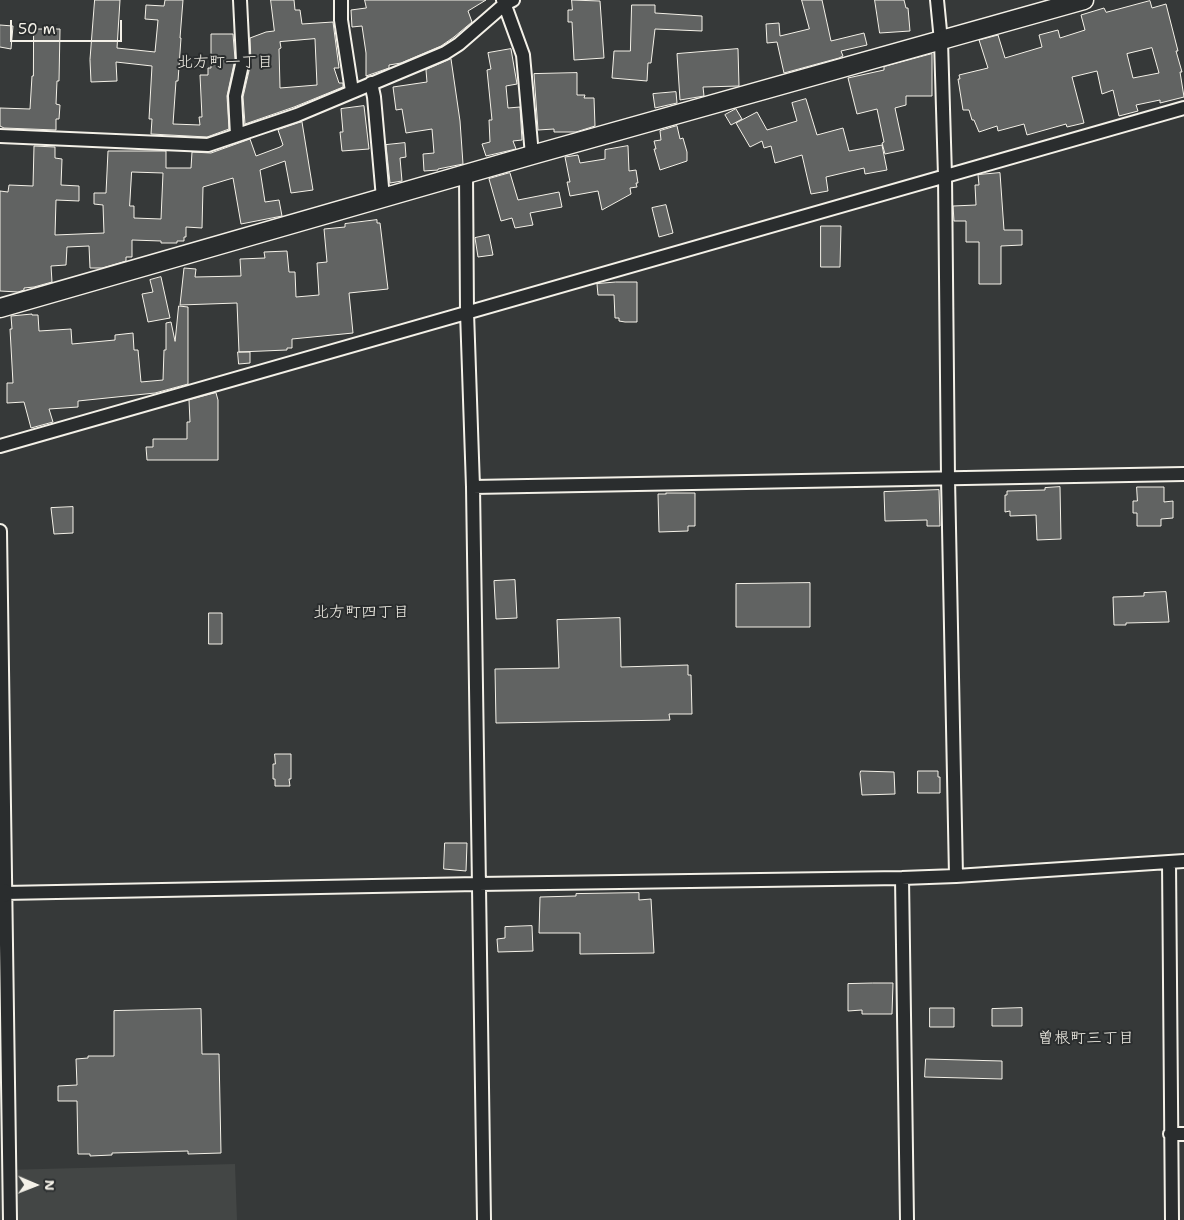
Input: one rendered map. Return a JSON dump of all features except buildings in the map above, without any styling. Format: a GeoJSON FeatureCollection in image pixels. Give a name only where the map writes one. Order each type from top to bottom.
{"type":"FeatureCollection","features":[{"type":"Feature","properties":{"kind":"street"},"geometry":{"type":"LineString","coordinates":[[237,135],[235,96],[243,60],[240,0]]}},
{"type":"Feature","properties":{"kind":"street"},"geometry":{"type":"LineString","coordinates":[[341,0],[341,20],[352,91]]}},
{"type":"Feature","properties":{"kind":"street"},"geometry":{"type":"LineString","coordinates":[[937,0],[941,41],[945,176],[948,478],[956,876]]}},
{"type":"Feature","properties":{"kind":"street"},"geometry":{"type":"LineString","coordinates":[[0,308],[532,155],[1084,0]]}},
{"type":"Feature","properties":{"kind":"street"},"geometry":{"type":"LineString","coordinates":[[0,136],[208,146],[297,115],[446,53],[459,44],[507,1],[523,55],[532,155]]}},
{"type":"Feature","properties":{"kind":"street"},"geometry":{"type":"LineString","coordinates":[[371,83],[374,97],[383,198]]}},
{"type":"Feature","properties":{"kind":"street"},"geometry":{"type":"LineString","coordinates":[[0,446],[1184,108]]}},
{"type":"Feature","properties":{"kind":"street"},"geometry":{"type":"LineString","coordinates":[[466,174],[484,1220]]}},
{"type":"Feature","properties":{"kind":"street"},"geometry":{"type":"LineString","coordinates":[[472,487],[1184,474]]}},
{"type":"Feature","properties":{"kind":"street"},"geometry":{"type":"LineString","coordinates":[[0,531],[2,893],[10,1220]]}},
{"type":"Feature","properties":{"kind":"street"},"geometry":{"type":"LineString","coordinates":[[2,893],[902,878],[1184,861]]}},
{"type":"Feature","properties":{"kind":"street"},"geometry":{"type":"LineString","coordinates":[[1169,862],[1172,1220]]}},
{"type":"Feature","properties":{"kind":"street"},"geometry":{"type":"LineString","coordinates":[[902,878],[907,1220]]}},
{"type":"Feature","properties":{"kind":"street"},"geometry":{"type":"LineString","coordinates":[[1170,1134],[1184,1134]]}},
{"type":"Feature","properties":{"kind":"shaded area"},"geometry":{"type":"Polygon","coordinates":[[[0,976],[3,1170],[235,1164],[237,1220],[0,1220],[0,976]]]}},
{"type":"Feature","properties":{"kind":"district","name":"北方町一丁目"},"geometry":{"type":"Point","coordinates":[225,63]}},
{"type":"Feature","properties":{"kind":"district","name":"北方町四丁目"},"geometry":{"type":"Point","coordinates":[361,613]}},
{"type":"Feature","properties":{"kind":"district","name":"曽根町三丁目"},"geometry":{"type":"Point","coordinates":[1086,1039]}}]}
